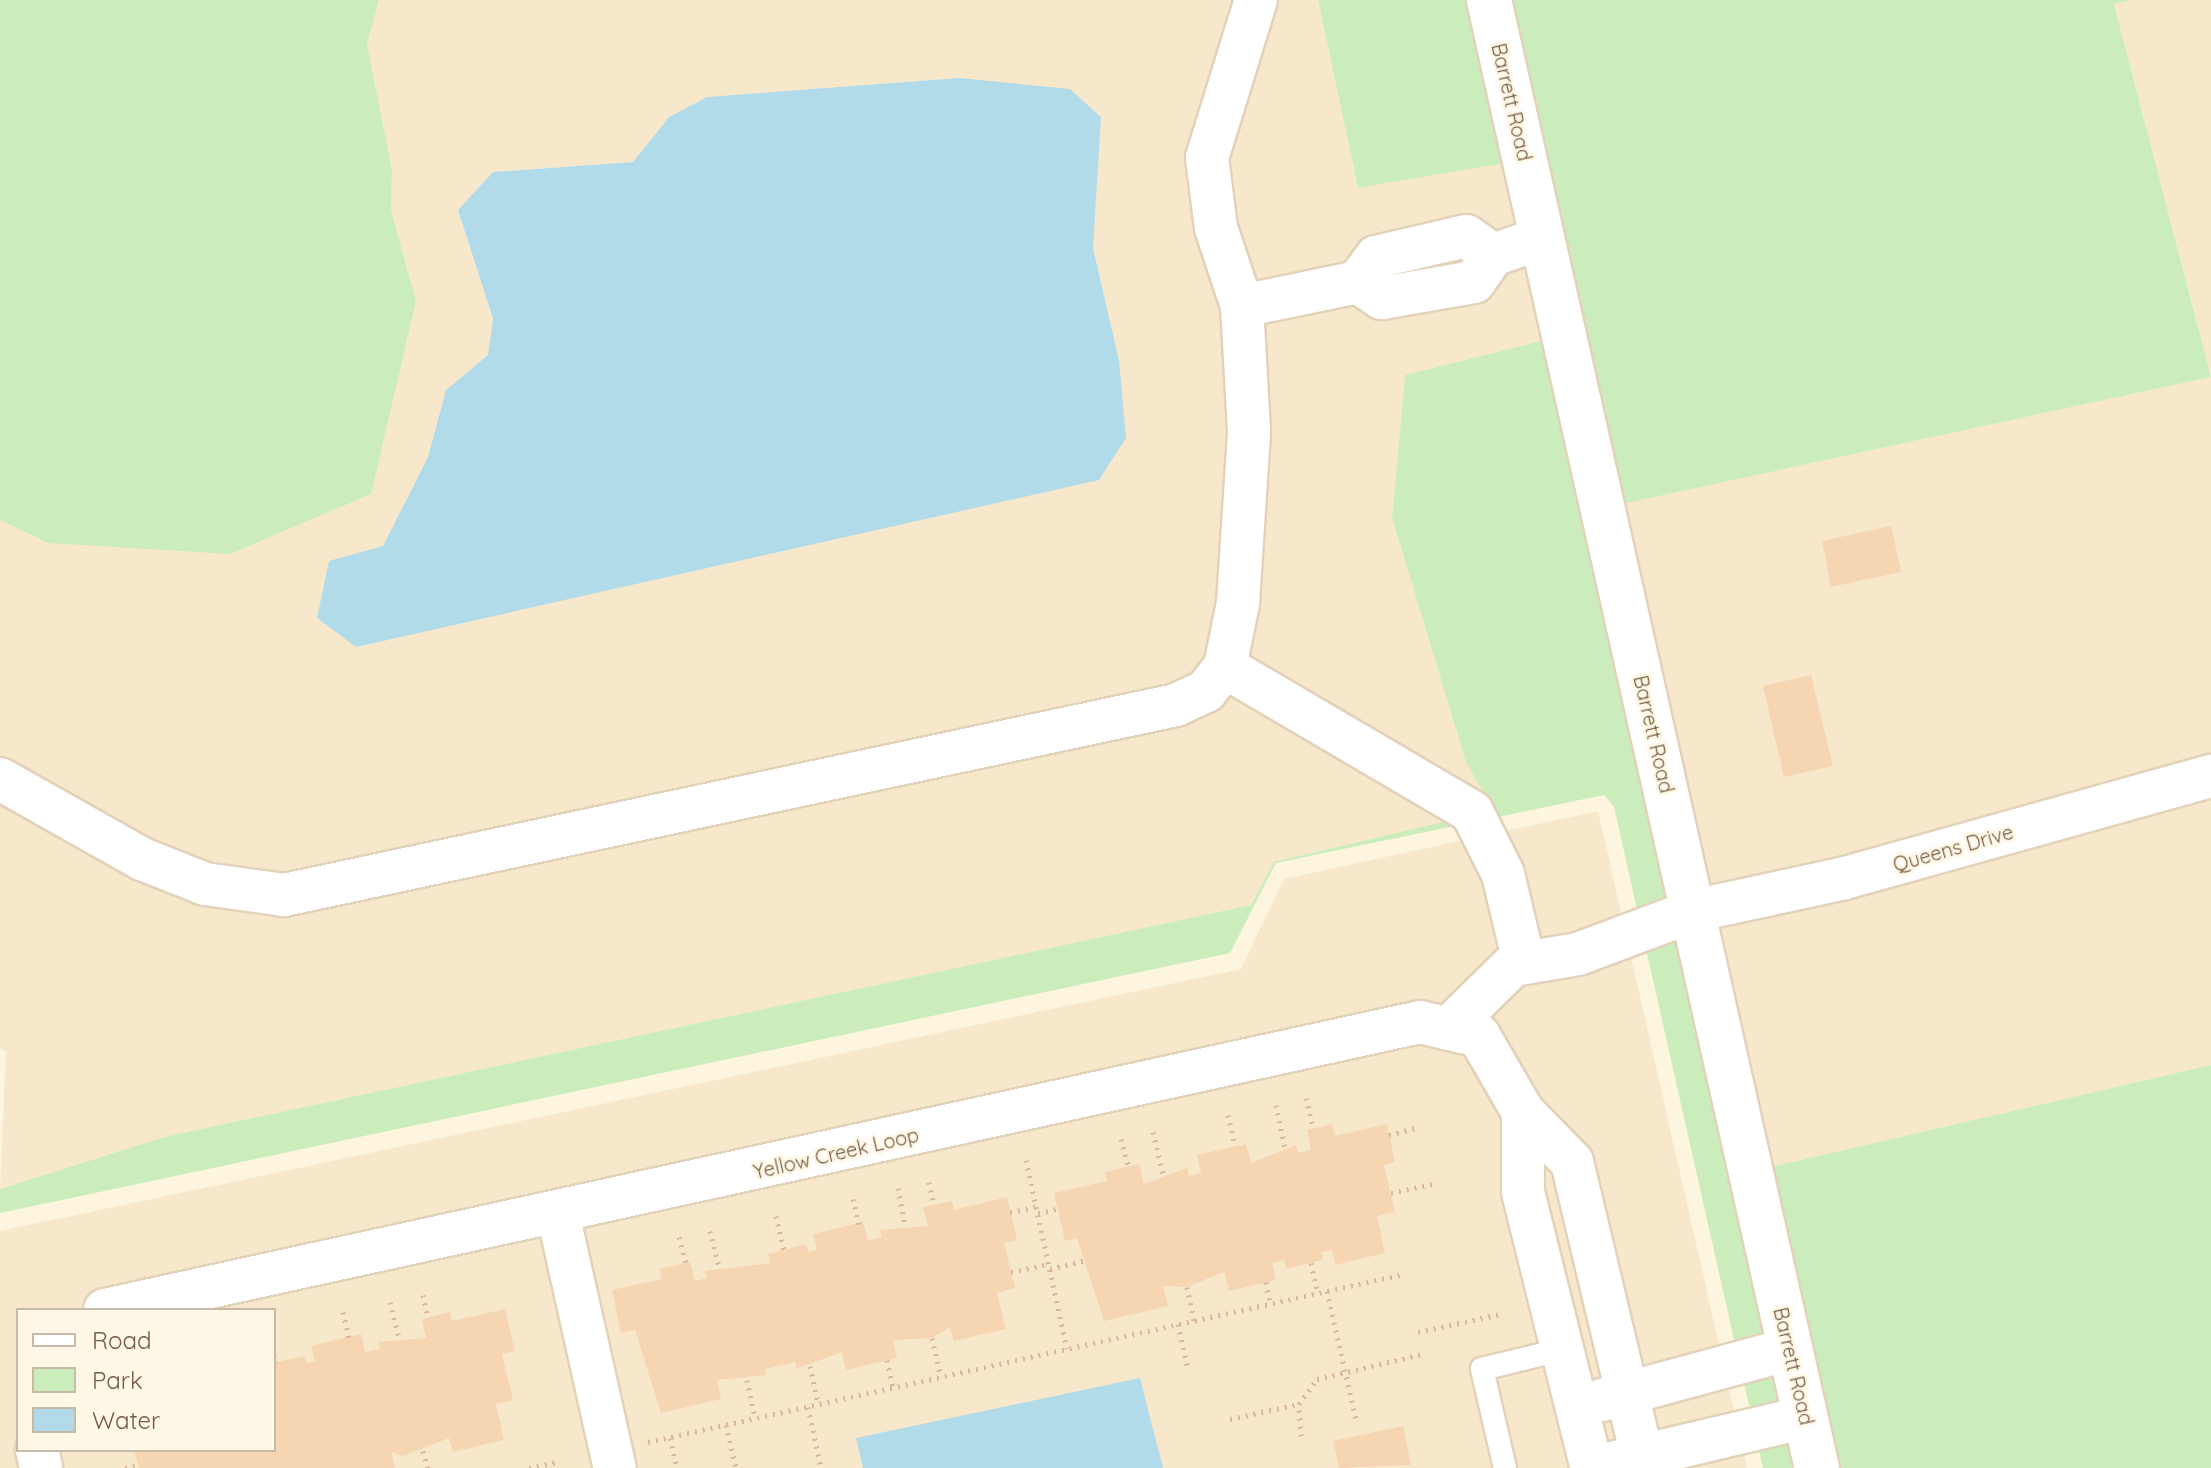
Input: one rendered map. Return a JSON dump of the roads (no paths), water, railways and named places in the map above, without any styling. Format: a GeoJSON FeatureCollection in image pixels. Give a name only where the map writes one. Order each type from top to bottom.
{"type":"FeatureCollection","features":[{"type":"Feature","properties":{"kind":"street"},"geometry":{"type":"LineString","coordinates":[[0,779],[142,859],[205,884],[255,895],[323,892],[1176,705],[1206,691],[1225,667],[1238,603],[1249,431],[1242,306],[1216,228],[1207,158],[1256,0]]}},
{"type":"Feature","properties":{"kind":"street","name":"Barrett Road"},"geometry":{"type":"LineString","coordinates":[[1489,0],[1817,1468]]}},
{"type":"Feature","properties":{"kind":"street"},"geometry":{"type":"LineString","coordinates":[[1242,306],[1358,282],[1376,257],[1466,236],[1493,255],[1542,238]]}},
{"type":"Feature","properties":{"kind":"street"},"geometry":{"type":"LineString","coordinates":[[1225,667],[1472,812],[1503,874],[1524,962],[1478,991],[1448,1029]]}},
{"type":"Feature","properties":{"kind":"street","name":"Queens Drive"},"geometry":{"type":"LineString","coordinates":[[1524,962],[1578,954],[1693,911],[1845,878],[2211,776]]}},
{"type":"Feature","properties":{"kind":"street","name":"Yellow Creek Loop"},"geometry":{"type":"LineString","coordinates":[[114,1308],[558,1214],[1420,1022],[1479,1036],[1523,1112],[1572,1162],[1644,1462]]}},
{"type":"Feature","properties":{"kind":"street"},"geometry":{"type":"LineString","coordinates":[[1523,1112],[1523,1192],[1579,1405],[1592,1468],[1644,1462],[1806,1417]]}},
{"type":"Feature","properties":{"kind":"street"},"geometry":{"type":"LineString","coordinates":[[558,1214],[625,1456]]}},
{"type":"Feature","properties":{"kind":"street"},"geometry":{"type":"LineString","coordinates":[[1537,1250],[1591,1235]]}},
{"type":"Feature","properties":{"kind":"street"},"geometry":{"type":"LineString","coordinates":[[1579,1405],[1790,1349]]}},
{"type":"Feature","properties":{"kind":"lane"},"geometry":{"type":"LineString","coordinates":[[1505,1468],[1482,1369],[1564,1349]]}},
{"type":"Feature","properties":{"kind":"water"},"geometry":{"type":"Polygon","coordinates":[[[959,78],[1070,89],[1101,117],[1093,248],[1119,360],[1126,438],[1099,480],[356,647],[317,618],[329,561],[383,546],[428,457],[446,390],[488,355],[493,319],[458,210],[493,172],[633,162],[669,117],[707,97],[959,78]]]}},
{"type":"Feature","properties":{"kind":"water"},"geometry":{"type":"Polygon","coordinates":[[[1140,1378],[1163,1468],[863,1468],[856,1438],[1140,1378]]]}}]}
